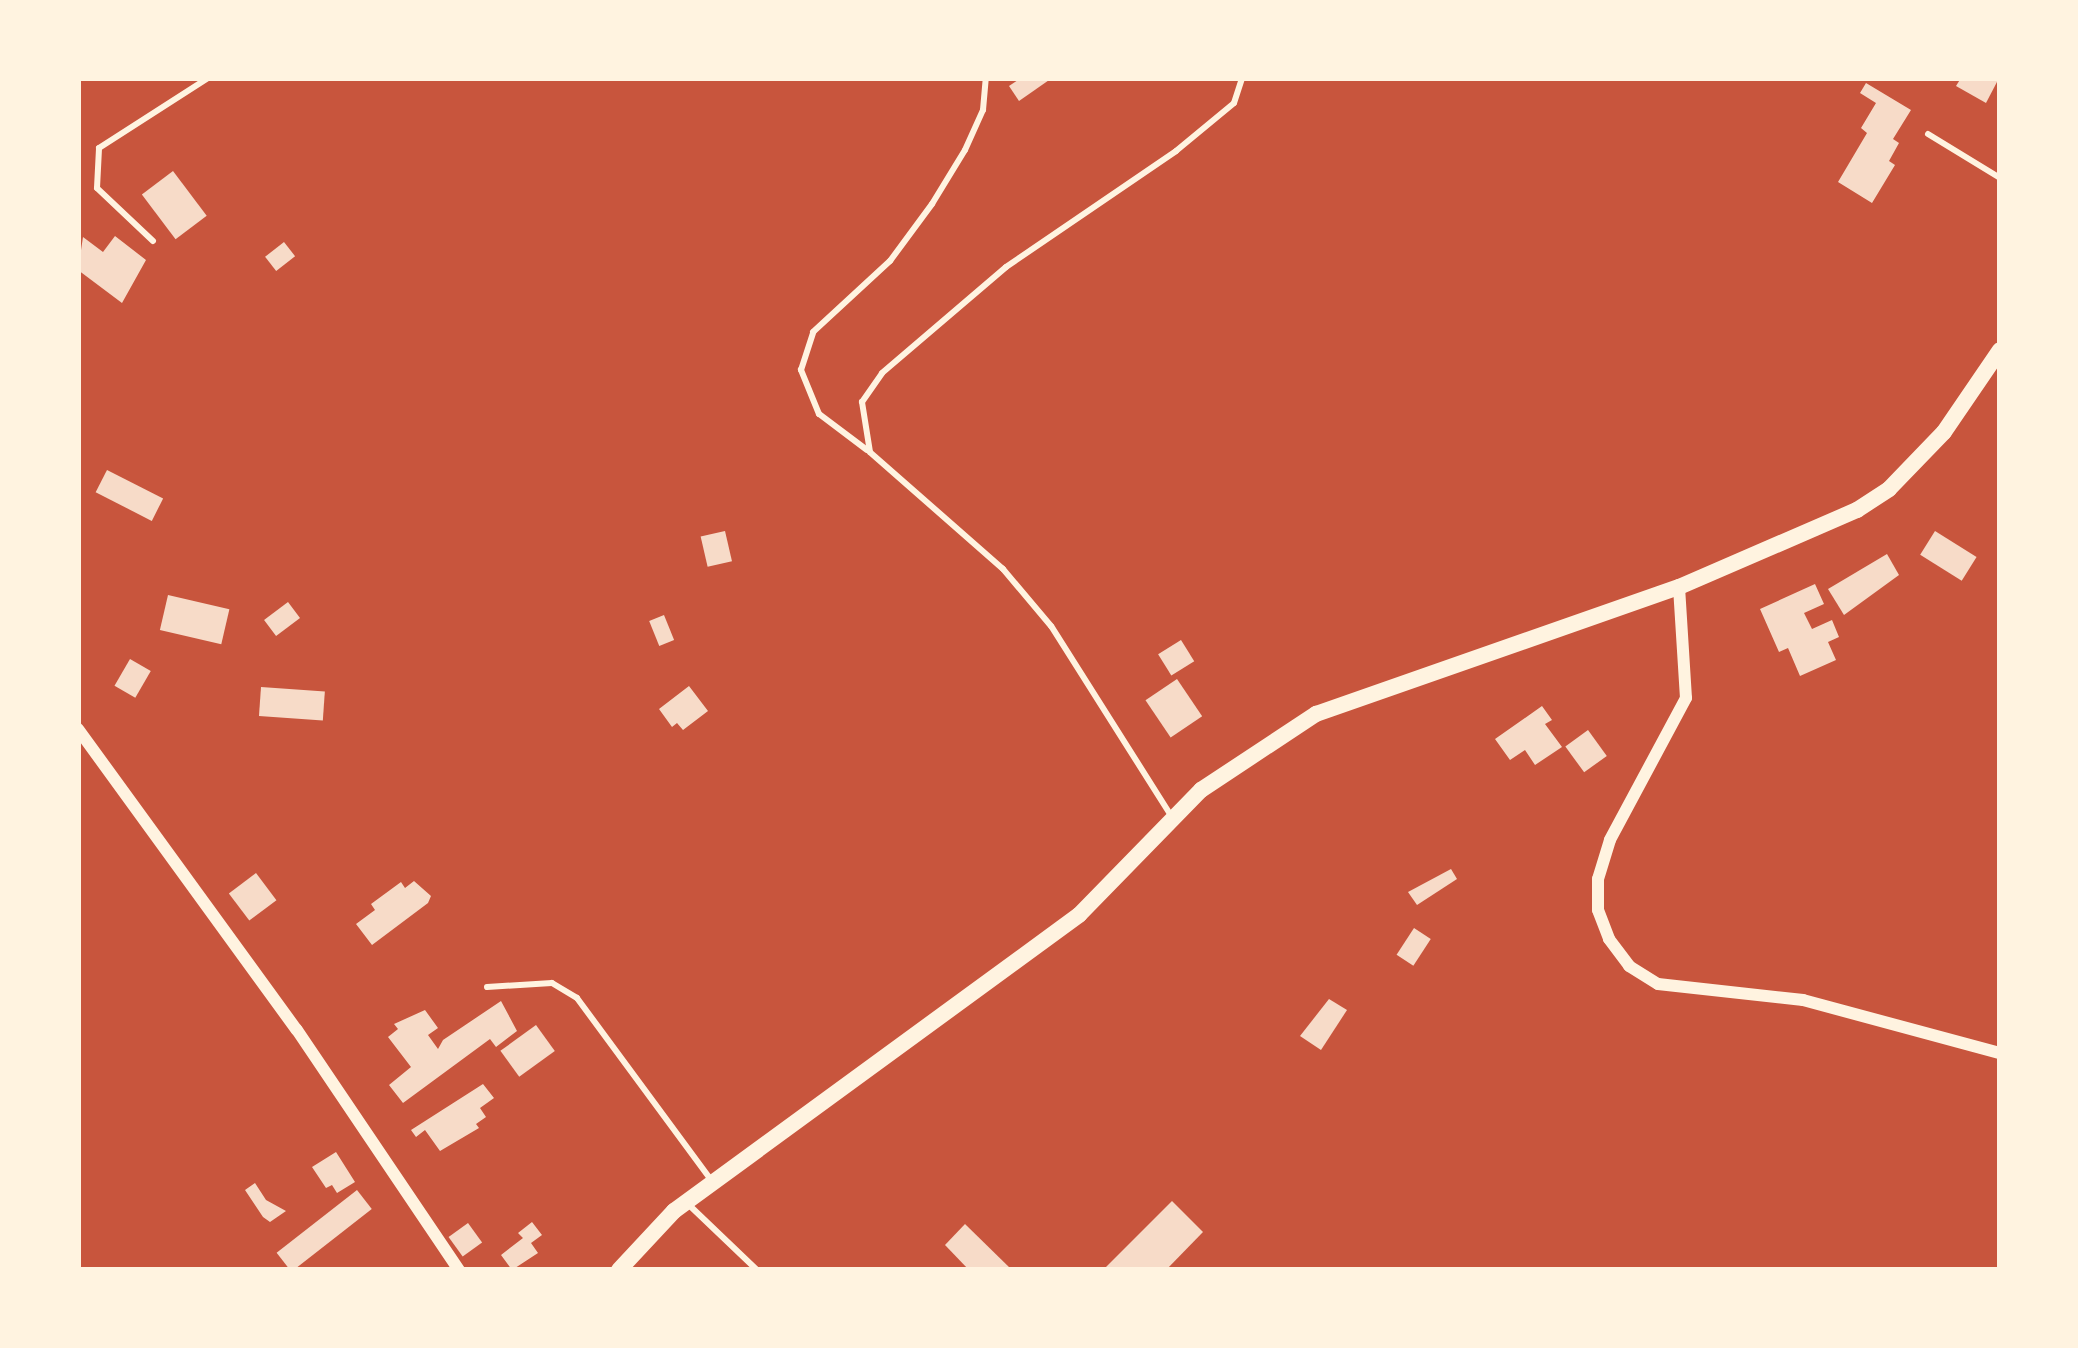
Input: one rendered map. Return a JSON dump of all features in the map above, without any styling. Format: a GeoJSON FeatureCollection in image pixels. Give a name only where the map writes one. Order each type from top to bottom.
{"type":"FeatureCollection","features":[{"type":"Feature","properties":{"kind":"main road"},"geometry":{"type":"LineString","coordinates":[[619,1270],[686,1202],[1079,916],[1201,790],[1316,714],[1679,587],[1823,528],[1889,489],[1944,432],[2000,350]]}},
{"type":"Feature","properties":{"kind":"street"},"geometry":{"type":"LineString","coordinates":[[1679,587],[1686,698],[1610,840],[1598,879],[1598,910],[1609,939],[1629,966],[1658,984],[1803,1000],[2000,1053]]}},
{"type":"Feature","properties":{"kind":"street"},"geometry":{"type":"LineString","coordinates":[[78,729],[297,1030],[459,1270]]}},
{"type":"Feature","properties":{"kind":"lane"},"geometry":{"type":"LineString","coordinates":[[153,241],[97,188],[99,148],[208,78]]}},
{"type":"Feature","properties":{"kind":"lane"},"geometry":{"type":"LineString","coordinates":[[986,78],[982,110],[965,150],[932,204],[890,261],[813,332],[801,370],[819,414],[1003,568],[1051,626],[1172,817]]}},
{"type":"Feature","properties":{"kind":"lane"},"geometry":{"type":"LineString","coordinates":[[870,452],[862,402],[882,373],[1006,267],[1176,151],[1234,103],[1242,78]]}},
{"type":"Feature","properties":{"kind":"lane"},"geometry":{"type":"LineString","coordinates":[[1928,134],[2000,178]]}},
{"type":"Feature","properties":{"kind":"lane"},"geometry":{"type":"LineString","coordinates":[[487,987],[552,983],[577,998],[713,1183]]}},
{"type":"Feature","properties":{"kind":"lane"},"geometry":{"type":"LineString","coordinates":[[686,1202],[757,1270]]}},
{"type":"Feature","properties":{"kind":"building"},"geometry":{"type":"Polygon","coordinates":[[[1021,78],[1052,78],[1019,101],[1009,86],[1021,78]]]}},
{"type":"Feature","properties":{"kind":"building"},"geometry":{"type":"Polygon","coordinates":[[[1961,78],[1998,80],[1986,103],[1956,86],[1961,78]]]}},
{"type":"Feature","properties":{"kind":"building"},"geometry":{"type":"Polygon","coordinates":[[[1866,83],[1911,110],[1893,139],[1899,143],[1889,161],[1895,165],[1872,203],[1838,182],[1867,133],[1861,128],[1876,103],[1860,93],[1866,83]]]}},
{"type":"Feature","properties":{"kind":"building"},"geometry":{"type":"Polygon","coordinates":[[[173,171],[207,216],[176,239],[142,194],[173,171]]]}},
{"type":"Feature","properties":{"kind":"building"},"geometry":{"type":"Polygon","coordinates":[[[115,236],[146,260],[122,303],[78,270],[83,237],[103,252],[115,236]]]}},
{"type":"Feature","properties":{"kind":"building"},"geometry":{"type":"Polygon","coordinates":[[[284,242],[295,256],[276,271],[265,257],[284,242]]]}},
{"type":"Feature","properties":{"kind":"building"},"geometry":{"type":"Polygon","coordinates":[[[107,470],[163,499],[152,521],[96,492],[107,470]]]}},
{"type":"Feature","properties":{"kind":"building"},"geometry":{"type":"Polygon","coordinates":[[[725,531],[732,561],[708,567],[701,537],[725,531]]]}},
{"type":"Feature","properties":{"kind":"building"},"geometry":{"type":"Polygon","coordinates":[[[1935,531],[1977,557],[1962,581],[1920,555],[1935,531]]]}},
{"type":"Feature","properties":{"kind":"building"},"geometry":{"type":"Polygon","coordinates":[[[1887,554],[1899,575],[1844,615],[1828,589],[1887,554]]]}},
{"type":"Feature","properties":{"kind":"building"},"geometry":{"type":"Polygon","coordinates":[[[1815,584],[1824,604],[1804,613],[1812,629],[1832,620],[1839,637],[1828,642],[1836,660],[1800,676],[1788,648],[1779,652],[1760,609],[1815,584]]]}},
{"type":"Feature","properties":{"kind":"building"},"geometry":{"type":"Polygon","coordinates":[[[168,595],[229,609],[221,644],[160,630],[168,595]]]}},
{"type":"Feature","properties":{"kind":"building"},"geometry":{"type":"Polygon","coordinates":[[[288,602],[300,618],[276,636],[264,620],[288,602]]]}},
{"type":"Feature","properties":{"kind":"building"},"geometry":{"type":"Polygon","coordinates":[[[664,615],[674,640],[659,646],[649,621],[664,615]]]}},
{"type":"Feature","properties":{"kind":"building"},"geometry":{"type":"Polygon","coordinates":[[[1181,640],[1194,661],[1171,676],[1158,654],[1181,640]]]}},
{"type":"Feature","properties":{"kind":"building"},"geometry":{"type":"Polygon","coordinates":[[[130,659],[151,671],[135,698],[115,686],[130,659]]]}},
{"type":"Feature","properties":{"kind":"building"},"geometry":{"type":"Polygon","coordinates":[[[1177,679],[1202,716],[1171,738],[1145,700],[1177,679]]]}},
{"type":"Feature","properties":{"kind":"building"},"geometry":{"type":"Polygon","coordinates":[[[689,686],[708,711],[683,730],[677,723],[672,727],[659,709],[689,686]]]}},
{"type":"Feature","properties":{"kind":"building"},"geometry":{"type":"Polygon","coordinates":[[[261,687],[325,691],[323,720],[259,716],[261,687]]]}},
{"type":"Feature","properties":{"kind":"building"},"geometry":{"type":"Polygon","coordinates":[[[1542,706],[1552,720],[1545,724],[1562,747],[1535,765],[1525,750],[1510,760],[1495,739],[1542,706]]]}},
{"type":"Feature","properties":{"kind":"building"},"geometry":{"type":"Polygon","coordinates":[[[1588,730],[1607,756],[1584,772],[1565,746],[1588,730]]]}},
{"type":"Feature","properties":{"kind":"building"},"geometry":{"type":"Polygon","coordinates":[[[1451,869],[1457,879],[1417,905],[1408,892],[1451,869]]]}},
{"type":"Feature","properties":{"kind":"building"},"geometry":{"type":"Polygon","coordinates":[[[256,873],[276,900],[249,921],[229,893],[256,873]]]}},
{"type":"Feature","properties":{"kind":"building"},"geometry":{"type":"Polygon","coordinates":[[[414,881],[431,896],[428,903],[372,945],[356,924],[375,910],[371,904],[401,882],[405,888],[414,881]]]}},
{"type":"Feature","properties":{"kind":"building"},"geometry":{"type":"Polygon","coordinates":[[[1414,928],[1431,939],[1413,966],[1397,955],[1414,928]]]}},
{"type":"Feature","properties":{"kind":"building"},"geometry":{"type":"Polygon","coordinates":[[[1329,999],[1347,1010],[1321,1050],[1300,1036],[1329,999]]]}},
{"type":"Feature","properties":{"kind":"building"},"geometry":{"type":"Polygon","coordinates":[[[501,1001],[517,1031],[496,1047],[490,1039],[403,1103],[389,1085],[411,1067],[388,1037],[398,1029],[394,1024],[425,1010],[438,1028],[428,1035],[438,1049],[443,1040],[501,1001]]]}},
{"type":"Feature","properties":{"kind":"building"},"geometry":{"type":"Polygon","coordinates":[[[536,1025],[555,1051],[519,1077],[500,1051],[536,1025]]]}},
{"type":"Feature","properties":{"kind":"building"},"geometry":{"type":"Polygon","coordinates":[[[483,1084],[494,1098],[480,1108],[486,1117],[476,1124],[479,1128],[440,1151],[425,1130],[416,1137],[411,1130],[483,1084]]]}},
{"type":"Feature","properties":{"kind":"building"},"geometry":{"type":"Polygon","coordinates":[[[336,1152],[355,1182],[337,1193],[332,1185],[326,1188],[312,1167],[336,1152]]]}},
{"type":"Feature","properties":{"kind":"building"},"geometry":{"type":"Polygon","coordinates":[[[255,1183],[266,1200],[286,1211],[270,1222],[245,1190],[255,1183]]]}},
{"type":"Feature","properties":{"kind":"building"},"geometry":{"type":"Polygon","coordinates":[[[357,1190],[372,1209],[294,1270],[277,1253],[357,1190]]]}},
{"type":"Feature","properties":{"kind":"building"},"geometry":{"type":"Polygon","coordinates":[[[1172,1201],[1203,1232],[1166,1270],[1103,1270],[1172,1201]]]}},
{"type":"Feature","properties":{"kind":"building"},"geometry":{"type":"Polygon","coordinates":[[[532,1222],[542,1235],[531,1243],[538,1253],[512,1270],[501,1255],[523,1238],[518,1233],[532,1222]]]}},
{"type":"Feature","properties":{"kind":"building"},"geometry":{"type":"Polygon","coordinates":[[[468,1223],[482,1242],[463,1257],[449,1237],[468,1223]]]}},
{"type":"Feature","properties":{"kind":"building"},"geometry":{"type":"Polygon","coordinates":[[[965,1224],[1012,1270],[969,1270],[945,1245],[965,1224]]]}}]}
